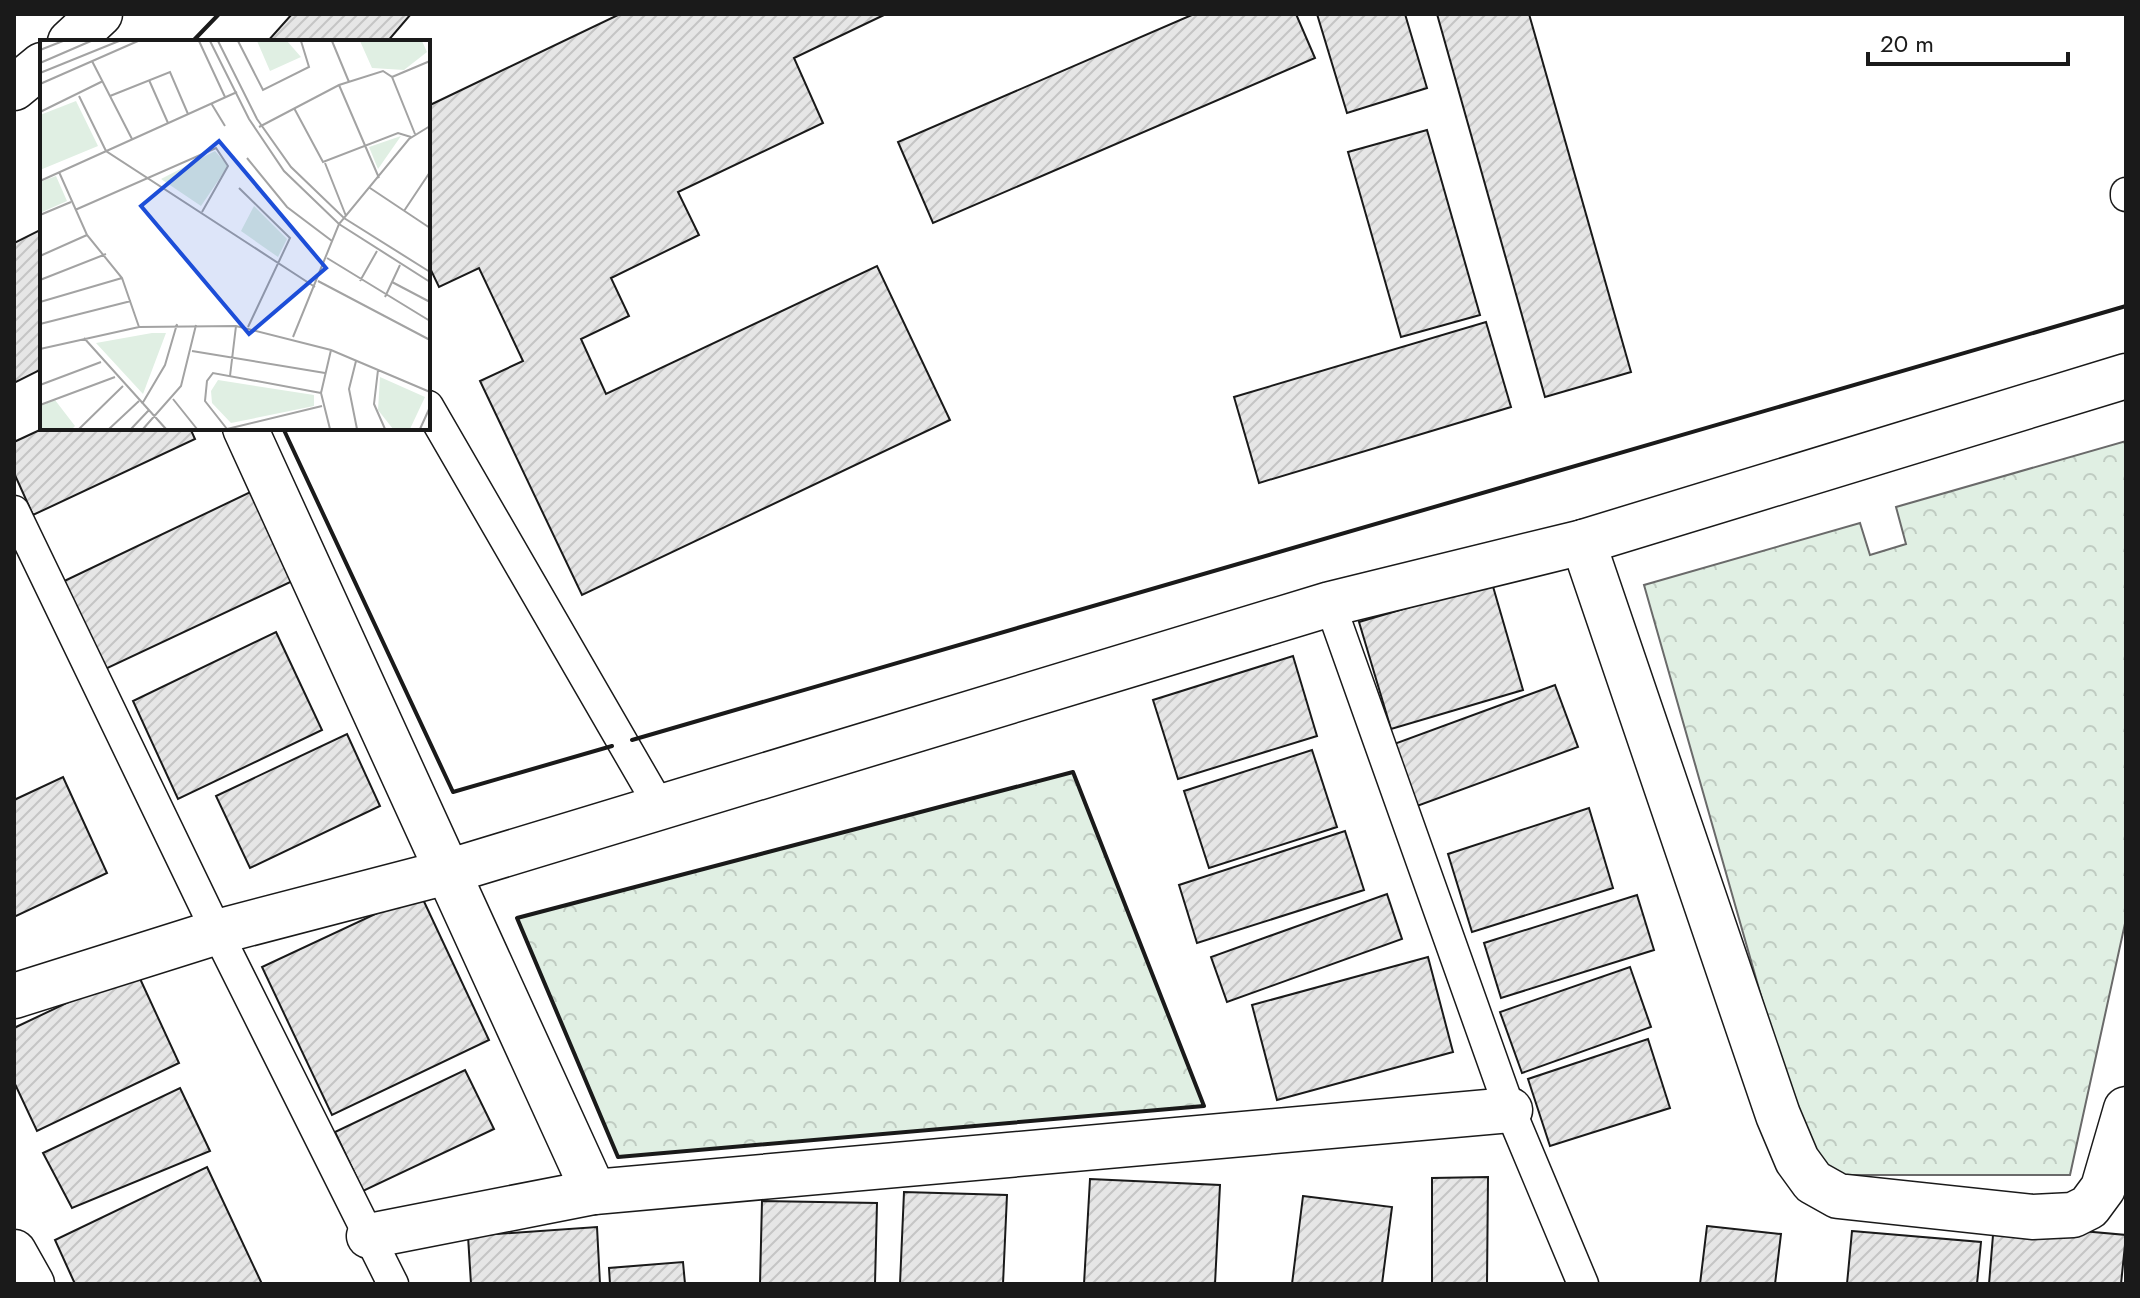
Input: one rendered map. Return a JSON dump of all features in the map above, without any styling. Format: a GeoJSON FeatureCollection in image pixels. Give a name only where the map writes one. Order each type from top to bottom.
{"type":"FeatureCollection","features":[{"type":"Feature","properties":{"kind":"street"},"geometry":{"type":"LineString","coordinates":[[72,40],[100,14]]}},
{"type":"Feature","properties":{"kind":"street"},"geometry":{"type":"LineString","coordinates":[[14,88],[40,67]]}},
{"type":"Feature","properties":{"kind":"street"},"geometry":{"type":"LineString","coordinates":[[14,996],[217,932],[447,872],[1330,604],[1583,542],[2126,376]]}},
{"type":"Feature","properties":{"kind":"street"},"geometry":{"type":"LineString","coordinates":[[246,430],[594,1192]]}},
{"type":"Feature","properties":{"kind":"street"},"geometry":{"type":"LineString","coordinates":[[1583,542],[1778,1115],[1797,1160],[1813,1182],[1838,1196],[2032,1217],[2073,1215],[2089,1207],[2103,1188],[2126,1109]]}},
{"type":"Feature","properties":{"kind":"street"},"geometry":{"type":"LineString","coordinates":[[369,1236],[594,1192],[1510,1110]]}},
{"type":"Feature","properties":{"kind":"street"},"geometry":{"type":"LineString","coordinates":[[14,1252],[32,1284]]}},
{"type":"Feature","properties":{"kind":"lane"},"geometry":{"type":"LineString","coordinates":[[430,409],[660,807]]}},
{"type":"Feature","properties":{"kind":"lane"},"geometry":{"type":"LineString","coordinates":[[14,511],[217,932],[393,1284]]}},
{"type":"Feature","properties":{"kind":"lane"},"geometry":{"type":"LineString","coordinates":[[1330,604],[1510,1110],[1583,1284]]}},
{"type":"Feature","properties":{"kind":"green space"},"geometry":{"type":"Polygon","coordinates":[[[2126,441],[2126,919],[2070,1175],[1812,1175],[1644,585],[1860,523],[1870,555],[1906,544],[1896,507],[2126,441]]]}},
{"type":"Feature","properties":{"kind":"green space"},"geometry":{"type":"Polygon","coordinates":[[[1073,772],[1204,1106],[618,1157],[517,918],[1073,772]]]}},
{"type":"Feature","properties":{"kind":"building"},"geometry":{"type":"Polygon","coordinates":[[[292,14],[411,14],[389,40],[269,40],[292,14]]]}},
{"type":"Feature","properties":{"kind":"building"},"geometry":{"type":"Polygon","coordinates":[[[620,14],[886,14],[794,58],[823,123],[678,192],[699,235],[611,278],[629,316],[581,339],[606,394],[877,266],[950,420],[582,595],[480,381],[523,361],[479,268],[439,287],[430,268],[430,105],[620,14]]]}},
{"type":"Feature","properties":{"kind":"building"},"geometry":{"type":"Polygon","coordinates":[[[1194,14],[1296,14],[1315,58],[933,223],[898,142],[1194,14]]]}},
{"type":"Feature","properties":{"kind":"building"},"geometry":{"type":"Polygon","coordinates":[[[1317,14],[1405,14],[1427,88],[1347,113],[1317,14]]]}},
{"type":"Feature","properties":{"kind":"building"},"geometry":{"type":"Polygon","coordinates":[[[1437,14],[1529,14],[1631,372],[1545,397],[1437,14]]]}},
{"type":"Feature","properties":{"kind":"building"},"geometry":{"type":"Polygon","coordinates":[[[1427,130],[1480,315],[1401,337],[1348,152],[1427,130]]]}},
{"type":"Feature","properties":{"kind":"building"},"geometry":{"type":"Polygon","coordinates":[[[40,230],[40,370],[14,383],[14,243],[40,230]]]}},
{"type":"Feature","properties":{"kind":"building"},"geometry":{"type":"Polygon","coordinates":[[[1486,322],[1511,407],[1259,483],[1234,397],[1486,322]]]}},
{"type":"Feature","properties":{"kind":"building"},"geometry":{"type":"Polygon","coordinates":[[[40,430],[191,430],[195,439],[33,515],[14,473],[14,442],[40,430]]]}},
{"type":"Feature","properties":{"kind":"building"},"geometry":{"type":"Polygon","coordinates":[[[259,488],[301,577],[99,672],[58,584],[259,488]]]}},
{"type":"Feature","properties":{"kind":"building"},"geometry":{"type":"Polygon","coordinates":[[[1492,583],[1523,690],[1391,729],[1359,622],[1492,583]]]}},
{"type":"Feature","properties":{"kind":"building"},"geometry":{"type":"Polygon","coordinates":[[[276,632],[322,730],[178,799],[133,701],[276,632]]]}},
{"type":"Feature","properties":{"kind":"building"},"geometry":{"type":"Polygon","coordinates":[[[1293,656],[1317,736],[1178,779],[1153,700],[1293,656]]]}},
{"type":"Feature","properties":{"kind":"building"},"geometry":{"type":"Polygon","coordinates":[[[1555,685],[1578,747],[1417,806],[1394,744],[1555,685]]]}},
{"type":"Feature","properties":{"kind":"building"},"geometry":{"type":"Polygon","coordinates":[[[347,734],[380,806],[250,868],[216,796],[347,734]]]}},
{"type":"Feature","properties":{"kind":"building"},"geometry":{"type":"Polygon","coordinates":[[[1312,750],[1337,827],[1209,868],[1184,791],[1312,750]]]}},
{"type":"Feature","properties":{"kind":"building"},"geometry":{"type":"Polygon","coordinates":[[[63,777],[107,873],[14,917],[14,800],[63,777]]]}},
{"type":"Feature","properties":{"kind":"building"},"geometry":{"type":"Polygon","coordinates":[[[1589,808],[1613,888],[1472,932],[1448,854],[1589,808]]]}},
{"type":"Feature","properties":{"kind":"building"},"geometry":{"type":"Polygon","coordinates":[[[1345,831],[1364,890],[1197,943],[1179,885],[1345,831]]]}},
{"type":"Feature","properties":{"kind":"building"},"geometry":{"type":"Polygon","coordinates":[[[420,893],[489,1040],[332,1115],[262,967],[420,893]]]}},
{"type":"Feature","properties":{"kind":"building"},"geometry":{"type":"Polygon","coordinates":[[[1387,894],[1402,939],[1227,1002],[1211,957],[1387,894]]]}},
{"type":"Feature","properties":{"kind":"building"},"geometry":{"type":"Polygon","coordinates":[[[1637,895],[1654,950],[1501,998],[1484,943],[1637,895]]]}},
{"type":"Feature","properties":{"kind":"building"},"geometry":{"type":"Polygon","coordinates":[[[1428,957],[1453,1052],[1277,1100],[1252,1005],[1428,957]]]}},
{"type":"Feature","properties":{"kind":"building"},"geometry":{"type":"Polygon","coordinates":[[[1630,967],[1651,1027],[1522,1073],[1500,1012],[1630,967]]]}},
{"type":"Feature","properties":{"kind":"building"},"geometry":{"type":"Polygon","coordinates":[[[136,970],[179,1063],[37,1131],[14,1082],[14,1028],[136,970]]]}},
{"type":"Feature","properties":{"kind":"building"},"geometry":{"type":"Polygon","coordinates":[[[1648,1039],[1670,1108],[1550,1146],[1528,1079],[1648,1039]]]}},
{"type":"Feature","properties":{"kind":"building"},"geometry":{"type":"Polygon","coordinates":[[[465,1070],[494,1129],[363,1191],[335,1132],[465,1070]]]}},
{"type":"Feature","properties":{"kind":"building"},"geometry":{"type":"Polygon","coordinates":[[[180,1088],[210,1151],[72,1208],[43,1153],[180,1088]]]}},
{"type":"Feature","properties":{"kind":"building"},"geometry":{"type":"Polygon","coordinates":[[[207,1167],[262,1284],[75,1284],[55,1240],[207,1167]]]}},
{"type":"Feature","properties":{"kind":"building"},"geometry":{"type":"Polygon","coordinates":[[[1488,1177],[1487,1284],[1432,1284],[1432,1178],[1488,1177]]]}},
{"type":"Feature","properties":{"kind":"building"},"geometry":{"type":"Polygon","coordinates":[[[1090,1179],[1220,1185],[1215,1284],[1084,1284],[1090,1179]]]}},
{"type":"Feature","properties":{"kind":"building"},"geometry":{"type":"Polygon","coordinates":[[[904,1192],[1007,1195],[1003,1284],[900,1284],[904,1192]]]}},
{"type":"Feature","properties":{"kind":"building"},"geometry":{"type":"Polygon","coordinates":[[[1303,1196],[1392,1207],[1382,1284],[1292,1284],[1303,1196]]]}},
{"type":"Feature","properties":{"kind":"building"},"geometry":{"type":"Polygon","coordinates":[[[762,1201],[877,1203],[875,1284],[760,1284],[762,1201]]]}},
{"type":"Feature","properties":{"kind":"building"},"geometry":{"type":"Polygon","coordinates":[[[1994,1223],[2126,1235],[2121,1284],[1989,1284],[1994,1223]]]}},
{"type":"Feature","properties":{"kind":"building"},"geometry":{"type":"Polygon","coordinates":[[[1707,1226],[1781,1234],[1775,1284],[1700,1284],[1707,1226]]]}},
{"type":"Feature","properties":{"kind":"building"},"geometry":{"type":"Polygon","coordinates":[[[597,1227],[600,1284],[471,1284],[468,1236],[597,1227]]]}},
{"type":"Feature","properties":{"kind":"building"},"geometry":{"type":"Polygon","coordinates":[[[1852,1231],[1981,1242],[1977,1284],[1847,1284],[1852,1231]]]}},
{"type":"Feature","properties":{"kind":"building"},"geometry":{"type":"Polygon","coordinates":[[[683,1262],[685,1284],[610,1284],[609,1268],[683,1262]]]}},
{"type":"Feature","properties":{"kind":"wall"},"geometry":{"type":"LineString","coordinates":[[194,40],[219,14]]}},
{"type":"Feature","properties":{"kind":"wall"},"geometry":{"type":"LineString","coordinates":[[632,740],[2126,306]]}},
{"type":"Feature","properties":{"kind":"wall"},"geometry":{"type":"LineString","coordinates":[[284,430],[453,792],[612,746]]}},
{"type":"Feature","properties":{"kind":"wall"},"geometry":{"type":"LineString","coordinates":[[1073,772],[1204,1106],[618,1157],[517,918],[1073,772]]}}]}
